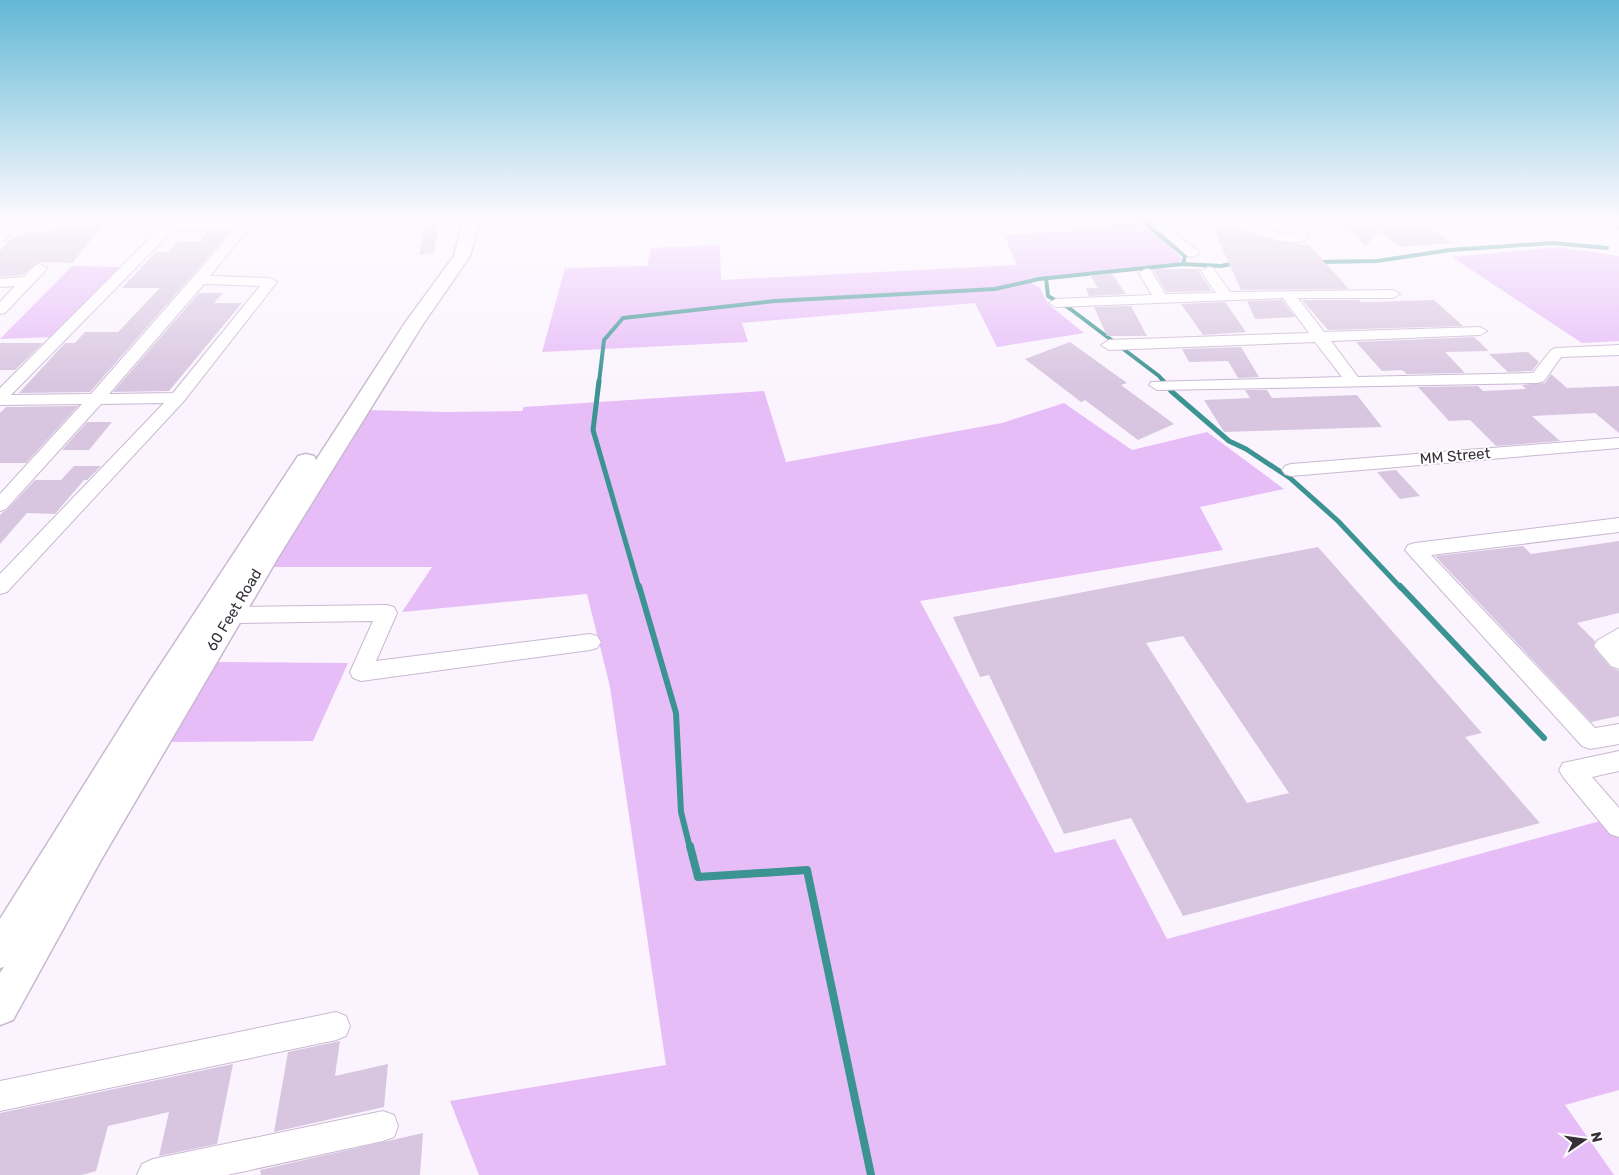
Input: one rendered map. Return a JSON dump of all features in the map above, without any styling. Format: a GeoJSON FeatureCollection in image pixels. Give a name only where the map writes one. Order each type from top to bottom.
{"type":"FeatureCollection","features":[{"type":"Feature","properties":{"kind":"street"},"geometry":{"type":"LineString","coordinates":[[0,310],[35,274]]}},
{"type":"Feature","properties":{"kind":"street"},"geometry":{"type":"LineString","coordinates":[[0,399],[122,274]]}},
{"type":"Feature","properties":{"kind":"street"},"geometry":{"type":"LineString","coordinates":[[0,505],[205,274]]}},
{"type":"Feature","properties":{"kind":"street","name":"60 Feet Road"},"geometry":{"type":"LineString","coordinates":[[0,952],[61,849],[248,549],[397,322],[433,274]]}},
{"type":"Feature","properties":{"kind":"street","name":"60 Feet Road"},"geometry":{"type":"LineString","coordinates":[[0,1007],[90,849],[230,615],[414,323],[449,274]]}},
{"type":"Feature","properties":{"kind":"street"},"geometry":{"type":"LineString","coordinates":[[1146,274],[1161,299]]}},
{"type":"Feature","properties":{"kind":"street"},"geometry":{"type":"LineString","coordinates":[[1210,274],[1226,297]]}},
{"type":"Feature","properties":{"kind":"street"},"geometry":{"type":"LineString","coordinates":[[0,587],[178,398],[270,282],[200,280]]}},
{"type":"Feature","properties":{"kind":"street"},"geometry":{"type":"LineString","coordinates":[[0,283],[28,281]]}},
{"type":"Feature","properties":{"kind":"street"},"geometry":{"type":"LineString","coordinates":[[1287,294],[1353,381]]}},
{"type":"Feature","properties":{"kind":"street"},"geometry":{"type":"LineString","coordinates":[[1056,303],[1287,294],[1393,294]]}},
{"type":"Feature","properties":{"kind":"street"},"geometry":{"type":"LineString","coordinates":[[1109,345],[1480,331]]}},
{"type":"Feature","properties":{"kind":"street"},"geometry":{"type":"LineString","coordinates":[[1156,385],[1538,378],[1556,353],[1619,350]]}},
{"type":"Feature","properties":{"kind":"street"},"geometry":{"type":"LineString","coordinates":[[0,399],[178,398]]}},
{"type":"Feature","properties":{"kind":"street","name":"MM Street"},"geometry":{"type":"LineString","coordinates":[[1291,470],[1619,442]]}},
{"type":"Feature","properties":{"kind":"street"},"geometry":{"type":"LineString","coordinates":[[1427,536],[1619,511]]}},
{"type":"Feature","properties":{"kind":"street"},"geometry":{"type":"LineString","coordinates":[[1619,525],[1416,550],[1590,739],[1619,734]]}},
{"type":"Feature","properties":{"kind":"street"},"geometry":{"type":"LineString","coordinates":[[230,615],[387,613],[361,672],[590,642]]}},
{"type":"Feature","properties":{"kind":"street"},"geometry":{"type":"LineString","coordinates":[[1619,636],[1605,646],[1619,660]]}},
{"type":"Feature","properties":{"kind":"street"},"geometry":{"type":"LineString","coordinates":[[1619,761],[1571,770],[1619,826]]}},
{"type":"Feature","properties":{"kind":"street"},"geometry":{"type":"LineString","coordinates":[[0,1096],[336,1026]]}},
{"type":"Feature","properties":{"kind":"street"},"geometry":{"type":"LineString","coordinates":[[153,1175],[383,1126]]}},
{"type":"Feature","properties":{"kind":"shaded area"},"geometry":{"type":"Polygon","coordinates":[[[64,274],[114,274],[53,337],[0,339],[64,274]]]}},
{"type":"Feature","properties":{"kind":"shaded area"},"geometry":{"type":"Polygon","coordinates":[[[563,274],[721,274],[721,280],[843,274],[1075,274],[1026,279],[1040,288],[1048,304],[1084,333],[997,347],[975,303],[742,323],[748,342],[542,352],[563,274]]]}},
{"type":"Feature","properties":{"kind":"shaded area"},"geometry":{"type":"Polygon","coordinates":[[[1477,274],[1619,274],[1619,341],[1582,343],[1477,274]]]}},
{"type":"Feature","properties":{"kind":"shaded area"},"geometry":{"type":"Polygon","coordinates":[[[764,391],[786,462],[1002,423],[1064,403],[1132,450],[1207,432],[1284,489],[1200,507],[1223,550],[920,601],[1055,853],[1115,839],[1167,939],[1604,820],[1619,838],[1619,1090],[1565,1105],[1614,1175],[479,1175],[450,1101],[666,1065],[610,687],[587,594],[402,612],[432,567],[269,567],[367,410],[444,412],[522,411],[524,407],[764,391]]]}},
{"type":"Feature","properties":{"kind":"shaded area"},"geometry":{"type":"Polygon","coordinates":[[[211,662],[348,663],[313,741],[164,742],[211,662]]]}},
{"type":"Feature","properties":{"kind":"building"},"geometry":{"type":"Polygon","coordinates":[[[0,274],[24,274],[23,275],[0,277],[0,274]]]}},
{"type":"Feature","properties":{"kind":"building"},"geometry":{"type":"Polygon","coordinates":[[[135,274],[193,274],[90,392],[19,393],[65,343],[75,343],[85,332],[118,332],[160,288],[122,288],[135,274]]]}},
{"type":"Feature","properties":{"kind":"building"},"geometry":{"type":"Polygon","coordinates":[[[1112,274],[1126,294],[1089,296],[1086,288],[1098,288],[1090,275],[1112,274]]]}},
{"type":"Feature","properties":{"kind":"building"},"geometry":{"type":"Polygon","coordinates":[[[1156,274],[1200,274],[1212,291],[1166,292],[1156,274]]]}},
{"type":"Feature","properties":{"kind":"building"},"geometry":{"type":"Polygon","coordinates":[[[1234,274],[1335,274],[1349,289],[1241,290],[1234,274]]]}},
{"type":"Feature","properties":{"kind":"building"},"geometry":{"type":"Polygon","coordinates":[[[199,293],[223,293],[214,303],[242,303],[169,391],[113,392],[199,293]]]}},
{"type":"Feature","properties":{"kind":"building"},"geometry":{"type":"Polygon","coordinates":[[[1282,300],[1295,317],[1255,319],[1247,301],[1282,300]]]}},
{"type":"Feature","properties":{"kind":"building"},"geometry":{"type":"Polygon","coordinates":[[[1302,300],[1359,300],[1361,302],[1370,302],[1434,300],[1463,326],[1328,330],[1302,300]]]}},
{"type":"Feature","properties":{"kind":"building"},"geometry":{"type":"Polygon","coordinates":[[[1225,302],[1246,332],[1203,335],[1181,304],[1225,302]]]}},
{"type":"Feature","properties":{"kind":"building"},"geometry":{"type":"Polygon","coordinates":[[[1131,306],[1147,336],[1107,336],[1094,307],[1131,306]]]}},
{"type":"Feature","properties":{"kind":"building"},"geometry":{"type":"Polygon","coordinates":[[[1474,337],[1489,351],[1445,352],[1465,373],[1407,374],[1402,370],[1382,371],[1356,342],[1474,337]]]}},
{"type":"Feature","properties":{"kind":"building"},"geometry":{"type":"Polygon","coordinates":[[[1070,342],[1127,383],[1121,385],[1174,424],[1138,440],[1085,400],[1081,402],[1025,359],[1070,342]]]}},
{"type":"Feature","properties":{"kind":"building"},"geometry":{"type":"Polygon","coordinates":[[[0,343],[43,343],[15,370],[0,370],[0,343]]]}},
{"type":"Feature","properties":{"kind":"building"},"geometry":{"type":"Polygon","coordinates":[[[1241,347],[1259,377],[1238,378],[1228,361],[1189,362],[1182,349],[1241,347]]]}},
{"type":"Feature","properties":{"kind":"building"},"geometry":{"type":"Polygon","coordinates":[[[1528,352],[1539,362],[1532,371],[1508,372],[1489,354],[1528,352]]]}},
{"type":"Feature","properties":{"kind":"building"},"geometry":{"type":"Polygon","coordinates":[[[1551,374],[1567,388],[1619,386],[1619,433],[1595,413],[1532,416],[1560,441],[1496,446],[1470,420],[1449,421],[1418,387],[1478,386],[1483,391],[1526,389],[1522,385],[1545,383],[1551,374]]]}},
{"type":"Feature","properties":{"kind":"building"},"geometry":{"type":"Polygon","coordinates":[[[1245,390],[1267,390],[1272,398],[1357,395],[1382,427],[1224,432],[1204,400],[1250,398],[1245,390]]]}},
{"type":"Feature","properties":{"kind":"building"},"geometry":{"type":"Polygon","coordinates":[[[78,406],[26,463],[0,463],[0,413],[6,407],[78,406]]]}},
{"type":"Feature","properties":{"kind":"building"},"geometry":{"type":"Polygon","coordinates":[[[87,422],[112,422],[89,450],[62,450],[87,422]]]}},
{"type":"Feature","properties":{"kind":"building"},"geometry":{"type":"Polygon","coordinates":[[[74,466],[101,466],[87,480],[84,480],[55,514],[27,513],[0,544],[0,515],[35,480],[61,480],[74,466]]]}},
{"type":"Feature","properties":{"kind":"building"},"geometry":{"type":"Polygon","coordinates":[[[1396,470],[1420,496],[1400,499],[1377,472],[1396,470]]]}},
{"type":"Feature","properties":{"kind":"building"},"geometry":{"type":"Polygon","coordinates":[[[1619,541],[1619,613],[1577,623],[1595,641],[1593,647],[1610,667],[1619,671],[1619,716],[1591,722],[1435,556],[1523,546],[1531,554],[1619,541]]]}},
{"type":"Feature","properties":{"kind":"building"},"geometry":{"type":"Polygon","coordinates":[[[1318,547],[1482,733],[1465,737],[1540,823],[1183,916],[1131,818],[1064,834],[989,675],[980,677],[953,617],[1318,547]],[[1183,636],[1146,643],[1247,803],[1289,793],[1183,636]]]}},
{"type":"Feature","properties":{"kind":"building"},"geometry":{"type":"Polygon","coordinates":[[[340,1041],[335,1076],[388,1064],[384,1107],[274,1132],[288,1052],[340,1041]]]}},
{"type":"Feature","properties":{"kind":"building"},"geometry":{"type":"Polygon","coordinates":[[[233,1064],[217,1144],[159,1156],[169,1112],[108,1126],[96,1171],[82,1175],[0,1175],[0,1113],[233,1064]]]}},
{"type":"Feature","properties":{"kind":"building"},"geometry":{"type":"Polygon","coordinates":[[[423,1133],[420,1175],[261,1175],[260,1170],[423,1133]]]}},
{"type":"Feature","properties":{"kind":"waterway"},"geometry":{"type":"LineString","coordinates":[[1046,278],[1089,274]]}},
{"type":"Feature","properties":{"kind":"waterway"},"geometry":{"type":"LineString","coordinates":[[599,382],[604,340],[623,318],[775,301],[995,289],[1046,278]]}},
{"type":"Feature","properties":{"kind":"waterway"},"geometry":{"type":"LineString","coordinates":[[1046,278],[1048,296],[1069,308],[1159,376],[1164,382]]}},
{"type":"Feature","properties":{"kind":"waterway"},"geometry":{"type":"LineString","coordinates":[[599,381],[593,430],[639,588]]}},
{"type":"Feature","properties":{"kind":"waterway"},"geometry":{"type":"LineString","coordinates":[[1163,381],[1171,391],[1229,441],[1246,449],[1290,478],[1338,521],[1401,588]]}},
{"type":"Feature","properties":{"kind":"waterway"},"geometry":{"type":"LineString","coordinates":[[639,586],[676,713],[681,812],[690,848]]}},
{"type":"Feature","properties":{"kind":"waterway"},"geometry":{"type":"LineString","coordinates":[[1400,586],[1544,738]]}},
{"type":"Feature","properties":{"kind":"waterway"},"geometry":{"type":"LineString","coordinates":[[690,846],[698,877],[807,870],[871,1175]]}}]}
